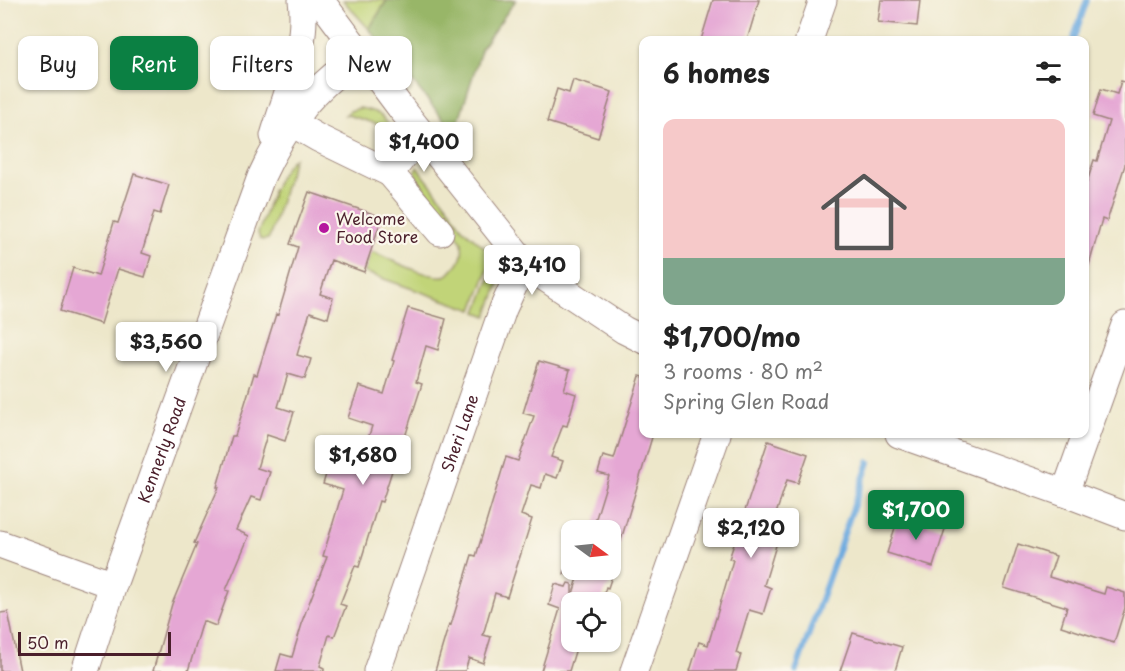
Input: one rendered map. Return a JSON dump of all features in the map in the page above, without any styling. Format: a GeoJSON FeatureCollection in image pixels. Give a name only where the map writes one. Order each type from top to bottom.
{"type":"FeatureCollection","features":[{"type":"Feature","properties":{"kind":"street"},"geometry":{"type":"LineString","coordinates":[[264,171],[298,56],[304,17],[302,0]]}},
{"type":"Feature","properties":{"kind":"street"},"geometry":{"type":"LineString","coordinates":[[320,0],[347,36]]}},
{"type":"Feature","properties":{"kind":"street"},"geometry":{"type":"LineString","coordinates":[[810,36],[823,0]]}},
{"type":"Feature","properties":{"kind":"street","name":"Kennerly Road"},"geometry":{"type":"LineString","coordinates":[[85,671],[113,585],[264,171],[292,123],[326,83]]}},
{"type":"Feature","properties":{"kind":"street"},"geometry":{"type":"LineString","coordinates":[[388,90],[526,265],[639,337]]}},
{"type":"Feature","properties":{"kind":"street"},"geometry":{"type":"LineString","coordinates":[[292,123],[390,173],[440,232]]}},
{"type":"Feature","properties":{"kind":"street"},"geometry":{"type":"LineString","coordinates":[[390,173],[421,134]]}},
{"type":"Feature","properties":{"kind":"street","name":"Sheri Lane"},"geometry":{"type":"LineString","coordinates":[[377,671],[503,309],[517,278],[526,265]]}},
{"type":"Feature","properties":{"kind":"street"},"geometry":{"type":"LineString","coordinates":[[1089,426],[1125,325]]}},
{"type":"Feature","properties":{"kind":"street"},"geometry":{"type":"LineString","coordinates":[[634,671],[716,438]]}},
{"type":"Feature","properties":{"kind":"street"},"geometry":{"type":"LineString","coordinates":[[910,438],[1125,516]]}},
{"type":"Feature","properties":{"kind":"street"},"geometry":{"type":"LineString","coordinates":[[1065,493],[1085,438]]}},
{"type":"Feature","properties":{"kind":"street"},"geometry":{"type":"LineString","coordinates":[[0,544],[113,585]]}},
{"type":"Feature","properties":{"kind":"green space"},"geometry":{"type":"Polygon","coordinates":[[[343,0],[387,0],[369,29],[343,0]]]}},
{"type":"Feature","properties":{"kind":"green space"},"geometry":{"type":"Polygon","coordinates":[[[387,0],[516,0],[482,47],[455,133],[412,81],[412,36],[375,36],[369,29],[387,0]]]}},
{"type":"Feature","properties":{"kind":"green space"},"geometry":{"type":"Polygon","coordinates":[[[360,108],[382,116],[395,137],[387,127],[348,115],[344,116],[360,108]]]}},
{"type":"Feature","properties":{"kind":"green space"},"geometry":{"type":"Polygon","coordinates":[[[294,158],[270,236],[268,239],[260,239],[258,233],[272,193],[287,165],[294,158]]]}},
{"type":"Feature","properties":{"kind":"green space"},"geometry":{"type":"Polygon","coordinates":[[[417,167],[462,228],[488,253],[489,267],[473,310],[364,272],[371,251],[409,268],[441,276],[447,275],[461,259],[462,242],[419,180],[415,172],[417,167]]]}},
{"type":"Feature","properties":{"kind":"green space"},"geometry":{"type":"Polygon","coordinates":[[[501,265],[498,284],[487,316],[477,312],[494,267],[501,265]]]}},
{"type":"Feature","properties":{"kind":"building"},"geometry":{"type":"Polygon","coordinates":[[[713,0],[759,0],[748,36],[702,36],[713,0]]]}},
{"type":"Feature","properties":{"kind":"building"},"geometry":{"type":"Polygon","coordinates":[[[881,0],[920,0],[917,26],[878,22],[881,0]]]}},
{"type":"Feature","properties":{"kind":"building"},"geometry":{"type":"Polygon","coordinates":[[[573,80],[612,92],[598,138],[547,122],[557,89],[569,93],[573,80]]]}},
{"type":"Feature","properties":{"kind":"building"},"geometry":{"type":"Polygon","coordinates":[[[1121,81],[1125,82],[1125,165],[1107,221],[1102,219],[1089,265],[1089,176],[1094,160],[1097,161],[1109,121],[1093,116],[1101,89],[1117,94],[1121,81]]]}},
{"type":"Feature","properties":{"kind":"building"},"geometry":{"type":"Polygon","coordinates":[[[134,174],[169,185],[160,214],[154,212],[142,253],[151,256],[145,277],[118,269],[101,324],[60,311],[73,268],[98,276],[114,222],[118,223],[134,174]]]}},
{"type":"Feature","properties":{"kind":"building"},"geometry":{"type":"Polygon","coordinates":[[[309,192],[382,217],[364,272],[331,260],[320,294],[333,298],[328,318],[310,312],[297,355],[311,359],[305,379],[288,374],[278,407],[294,412],[285,441],[267,435],[257,468],[270,472],[261,500],[251,497],[236,530],[249,536],[226,590],[229,591],[216,626],[203,621],[188,671],[153,671],[172,604],[197,544],[194,543],[219,487],[217,487],[232,436],[235,436],[254,374],[257,375],[276,314],[278,315],[298,247],[290,244],[309,192]]]}},
{"type":"Feature","properties":{"kind":"building"},"geometry":{"type":"Polygon","coordinates":[[[408,308],[446,319],[438,350],[426,346],[416,382],[422,384],[382,502],[379,501],[359,567],[355,566],[340,604],[346,606],[334,637],[329,635],[320,666],[324,668],[324,671],[276,671],[281,654],[292,657],[301,624],[327,557],[323,556],[343,490],[323,484],[333,452],[361,461],[372,426],[348,418],[359,386],[384,394],[408,308]]]}},
{"type":"Feature","properties":{"kind":"building"},"geometry":{"type":"Polygon","coordinates":[[[539,361],[570,370],[564,390],[576,394],[567,426],[563,425],[551,457],[563,461],[557,478],[545,474],[541,488],[531,485],[521,515],[532,519],[507,597],[495,593],[483,635],[491,637],[483,663],[469,658],[465,671],[435,671],[472,555],[476,556],[506,457],[518,461],[534,416],[523,413],[539,361]]]}},
{"type":"Feature","properties":{"kind":"building"},"geometry":{"type":"Polygon","coordinates":[[[639,379],[639,438],[652,438],[621,540],[621,520],[595,520],[609,476],[598,473],[603,456],[614,459],[639,379]]]}},
{"type":"Feature","properties":{"kind":"building"},"geometry":{"type":"Polygon","coordinates":[[[768,441],[808,454],[798,483],[787,480],[775,517],[784,519],[764,585],[771,588],[763,614],[749,610],[736,653],[741,655],[736,671],[690,671],[699,642],[708,645],[733,560],[729,559],[768,441]]]}},
{"type":"Feature","properties":{"kind":"building"},"geometry":{"type":"Polygon","coordinates":[[[899,515],[945,529],[933,567],[887,553],[899,515]]]}},
{"type":"Feature","properties":{"kind":"building"},"geometry":{"type":"Polygon","coordinates":[[[1018,544],[1056,556],[1049,577],[1104,594],[1106,587],[1125,593],[1125,608],[1114,643],[1061,626],[1067,607],[1004,588],[1018,544]]]}},
{"type":"Feature","properties":{"kind":"building"},"geometry":{"type":"Polygon","coordinates":[[[577,580],[611,580],[604,592],[574,592],[577,580]]]}},
{"type":"Feature","properties":{"kind":"building"},"geometry":{"type":"Polygon","coordinates":[[[568,583],[572,584],[572,592],[561,592],[561,652],[575,652],[569,671],[541,671],[560,609],[549,605],[555,584],[566,587],[568,583]]]}},
{"type":"Feature","properties":{"kind":"building"},"geometry":{"type":"Polygon","coordinates":[[[8,612],[20,671],[0,671],[0,613],[8,612]]]}},
{"type":"Feature","properties":{"kind":"building"},"geometry":{"type":"Polygon","coordinates":[[[853,633],[902,647],[895,671],[840,671],[853,633]]]}},
{"type":"Feature","properties":{"kind":"waterway"},"geometry":{"type":"LineString","coordinates":[[1074,36],[1087,0]]}},
{"type":"Feature","properties":{"kind":"waterway"},"geometry":{"type":"LineString","coordinates":[[796,671],[869,462]]}},
{"type":"Feature","properties":{"kind":"place","name":"Welcome Food Store"},"geometry":{"type":"Point","coordinates":[324,228]}}]}
